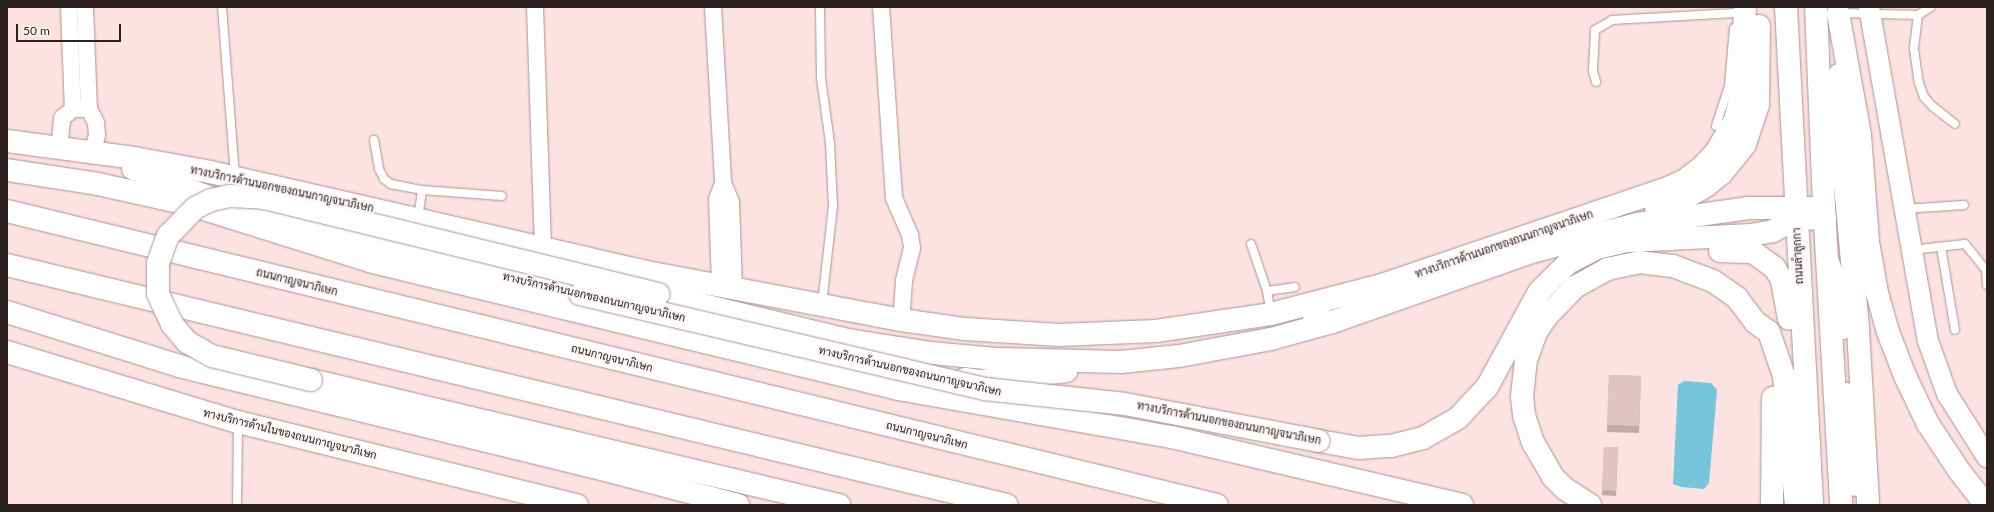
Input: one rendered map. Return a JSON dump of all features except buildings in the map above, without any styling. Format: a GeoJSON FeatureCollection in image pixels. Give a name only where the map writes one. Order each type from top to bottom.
{"type":"FeatureCollection","features":[{"type":"Feature","properties":{"kind":"main road"},"geometry":{"type":"LineString","coordinates":[[1534,251],[1687,197],[1721,174],[1745,144],[1758,104],[1759,7]]}},
{"type":"Feature","properties":{"kind":"main road","name":"ถนนลำลูกกา"},"geometry":{"type":"LineString","coordinates":[[1786,7],[1796,214],[1806,501]]}},
{"type":"Feature","properties":{"kind":"main road"},"geometry":{"type":"LineString","coordinates":[[1816,7],[1824,213],[1841,505]]}},
{"type":"Feature","properties":{"kind":"main road","name":"ทางบริการด้านนอกของถนนกาญจนาภิเษก"},"geometry":{"type":"LineString","coordinates":[[7,141],[92,155],[134,158],[235,177],[389,212],[543,250],[901,320],[965,329],[1059,335],[1156,331],[1225,323],[1271,314],[1423,272],[1663,190],[1694,174],[1716,152],[1734,120],[1742,91],[1739,9]]}},
{"type":"Feature","properties":{"kind":"main road"},"geometry":{"type":"LineString","coordinates":[[1838,10],[1860,134],[1868,242],[1877,293],[1905,376],[1928,424],[1955,466],[1986,505]]}},
{"type":"Feature","properties":{"kind":"main road"},"geometry":{"type":"LineString","coordinates":[[1838,10],[1840,130],[1855,290],[1868,505]]}},
{"type":"Feature","properties":{"kind":"main road"},"geometry":{"type":"LineString","coordinates":[[1788,64],[1818,62]]}},
{"type":"Feature","properties":{"kind":"main road","name":"ทางบริการด้านนอกของถนนกาญจนาภิเษก"},"geometry":{"type":"LineString","coordinates":[[92,155],[244,210],[380,246],[985,389],[1125,404],[1359,448],[1391,446],[1423,438],[1458,418],[1479,398],[1494,376],[1531,302],[1550,279],[1568,263],[1597,248],[1612,244],[1751,235],[1773,231],[1796,214]]}},
{"type":"Feature","properties":{"kind":"main road"},"geometry":{"type":"LineString","coordinates":[[7,170],[98,184],[188,204],[373,262],[807,367],[975,404],[1172,437],[1462,505]]}},
{"type":"Feature","properties":{"kind":"main road"},"geometry":{"type":"LineString","coordinates":[[838,505],[535,432],[230,361],[198,350],[179,334],[160,301],[157,269],[168,236],[188,213],[210,200],[250,195],[848,340],[931,353],[996,359],[1121,362]]}},
{"type":"Feature","properties":{"kind":"main road"},"geometry":{"type":"LineString","coordinates":[[344,202],[304,200],[298,203],[295,212],[301,224],[389,212]]}},
{"type":"Feature","properties":{"kind":"main road","name":"ทางบริการด้านนอกของถนนกาญจนาภิเษก"},"geometry":{"type":"LineString","coordinates":[[1121,362],[1223,349],[1332,322],[1534,251],[1637,224],[1718,212],[1771,207],[1796,214],[1824,213]]}},
{"type":"Feature","properties":{"kind":"main road","name":"ถนนกาญจนาภิเษก"},"geometry":{"type":"LineString","coordinates":[[7,211],[1217,505]]}},
{"type":"Feature","properties":{"kind":"main road"},"geometry":{"type":"LineString","coordinates":[[1718,212],[1742,215],[1747,226],[1743,231],[1721,237]]}},
{"type":"Feature","properties":{"kind":"main road"},"geometry":{"type":"LineString","coordinates":[[1673,240],[1712,251],[1753,252],[1774,267],[1782,280],[1790,325],[1797,446],[1806,501]]}},
{"type":"Feature","properties":{"kind":"main road"},"geometry":{"type":"LineString","coordinates":[[1827,259],[1842,303],[1850,453],[1856,505]]}},
{"type":"Feature","properties":{"kind":"main road"},"geometry":{"type":"LineString","coordinates":[[1590,505],[1565,489],[1553,477],[1533,443],[1524,415],[1522,397],[1526,360],[1536,332],[1558,302],[1575,287],[1607,269],[1626,264],[1656,263],[1699,274],[1713,281],[1737,298],[1756,322],[1769,332],[1784,376],[1806,501]]}},
{"type":"Feature","properties":{"kind":"main road"},"geometry":{"type":"LineString","coordinates":[[7,265],[1007,505]]}},
{"type":"Feature","properties":{"kind":"main road"},"geometry":{"type":"LineString","coordinates":[[7,312],[179,366],[606,470],[738,505]]}},
{"type":"Feature","properties":{"kind":"main road"},"geometry":{"type":"LineString","coordinates":[[1271,314],[1332,322]]}},
{"type":"Feature","properties":{"kind":"main road"},"geometry":{"type":"LineString","coordinates":[[1756,322],[1768,359],[1772,384],[1772,505]]}},
{"type":"Feature","properties":{"kind":"main road","name":"ทางบริการด้านในของถนนกาญจนาภิเษก"},"geometry":{"type":"LineString","coordinates":[[7,352],[238,422],[546,501],[577,505]]}},
{"type":"Feature","properties":{"kind":"main road"},"geometry":{"type":"LineString","coordinates":[[807,367],[848,368],[981,381],[1042,375],[1121,362]]}},
{"type":"Feature","properties":{"kind":"street"},"geometry":{"type":"LineString","coordinates":[[69,7],[73,109]]}},
{"type":"Feature","properties":{"kind":"street"},"geometry":{"type":"LineString","coordinates":[[85,7],[89,109],[96,123],[97,135],[92,155]]}},
{"type":"Feature","properties":{"kind":"street"},"geometry":{"type":"LineString","coordinates":[[535,7],[543,250]]}},
{"type":"Feature","properties":{"kind":"street"},"geometry":{"type":"LineString","coordinates":[[713,7],[723,183],[717,199],[727,286]]}},
{"type":"Feature","properties":{"kind":"street"},"geometry":{"type":"LineString","coordinates":[[880,7],[894,198],[910,235],[912,248],[904,281],[901,320]]}},
{"type":"Feature","properties":{"kind":"street"},"geometry":{"type":"LineString","coordinates":[[1869,10],[1924,326],[1937,370],[1947,394],[1987,457]]}},
{"type":"Feature","properties":{"kind":"street"},"geometry":{"type":"LineString","coordinates":[[59,149],[62,118],[73,109],[89,109]]}},
{"type":"Feature","properties":{"kind":"lane"},"geometry":{"type":"LineString","coordinates":[[222,7],[235,177]]}},
{"type":"Feature","properties":{"kind":"lane"},"geometry":{"type":"LineString","coordinates":[[820,7],[821,78],[830,142],[833,206],[822,305]]}},
{"type":"Feature","properties":{"kind":"lane"},"geometry":{"type":"LineString","coordinates":[[1838,10],[1869,10],[1918,15],[1931,7]]}},
{"type":"Feature","properties":{"kind":"lane"},"geometry":{"type":"LineString","coordinates":[[1596,82],[1593,71],[1595,30],[1612,20],[1739,9],[1729,86],[1716,126]]}},
{"type":"Feature","properties":{"kind":"lane"},"geometry":{"type":"LineString","coordinates":[[1918,15],[1914,49],[1919,83],[1924,97],[1932,106],[1955,124]]}},
{"type":"Feature","properties":{"kind":"lane"},"geometry":{"type":"LineString","coordinates":[[374,140],[379,169],[384,179],[391,184],[422,190],[502,196]]}},
{"type":"Feature","properties":{"kind":"lane"},"geometry":{"type":"LineString","coordinates":[[418,219],[422,190]]}},
{"type":"Feature","properties":{"kind":"lane"},"geometry":{"type":"LineString","coordinates":[[1903,209],[1964,205]]}},
{"type":"Feature","properties":{"kind":"lane"},"geometry":{"type":"LineString","coordinates":[[1251,244],[1267,291],[1271,314]]}},
{"type":"Feature","properties":{"kind":"lane"},"geometry":{"type":"LineString","coordinates":[[1910,250],[1965,244],[1976,254],[1987,271],[1987,285]]}},
{"type":"Feature","properties":{"kind":"lane"},"geometry":{"type":"LineString","coordinates":[[1941,247],[1955,330]]}},
{"type":"Feature","properties":{"kind":"lane"},"geometry":{"type":"LineString","coordinates":[[1267,291],[1295,287]]}},
{"type":"Feature","properties":{"kind":"lane"},"geometry":{"type":"LineString","coordinates":[[237,505],[238,422]]}},
{"type":"Feature","properties":{"kind":"water"},"geometry":{"type":"Polygon","coordinates":[[[1684,381],[1711,383],[1717,390],[1709,483],[1704,489],[1681,487],[1673,484],[1678,385],[1684,381]]]}}]}
